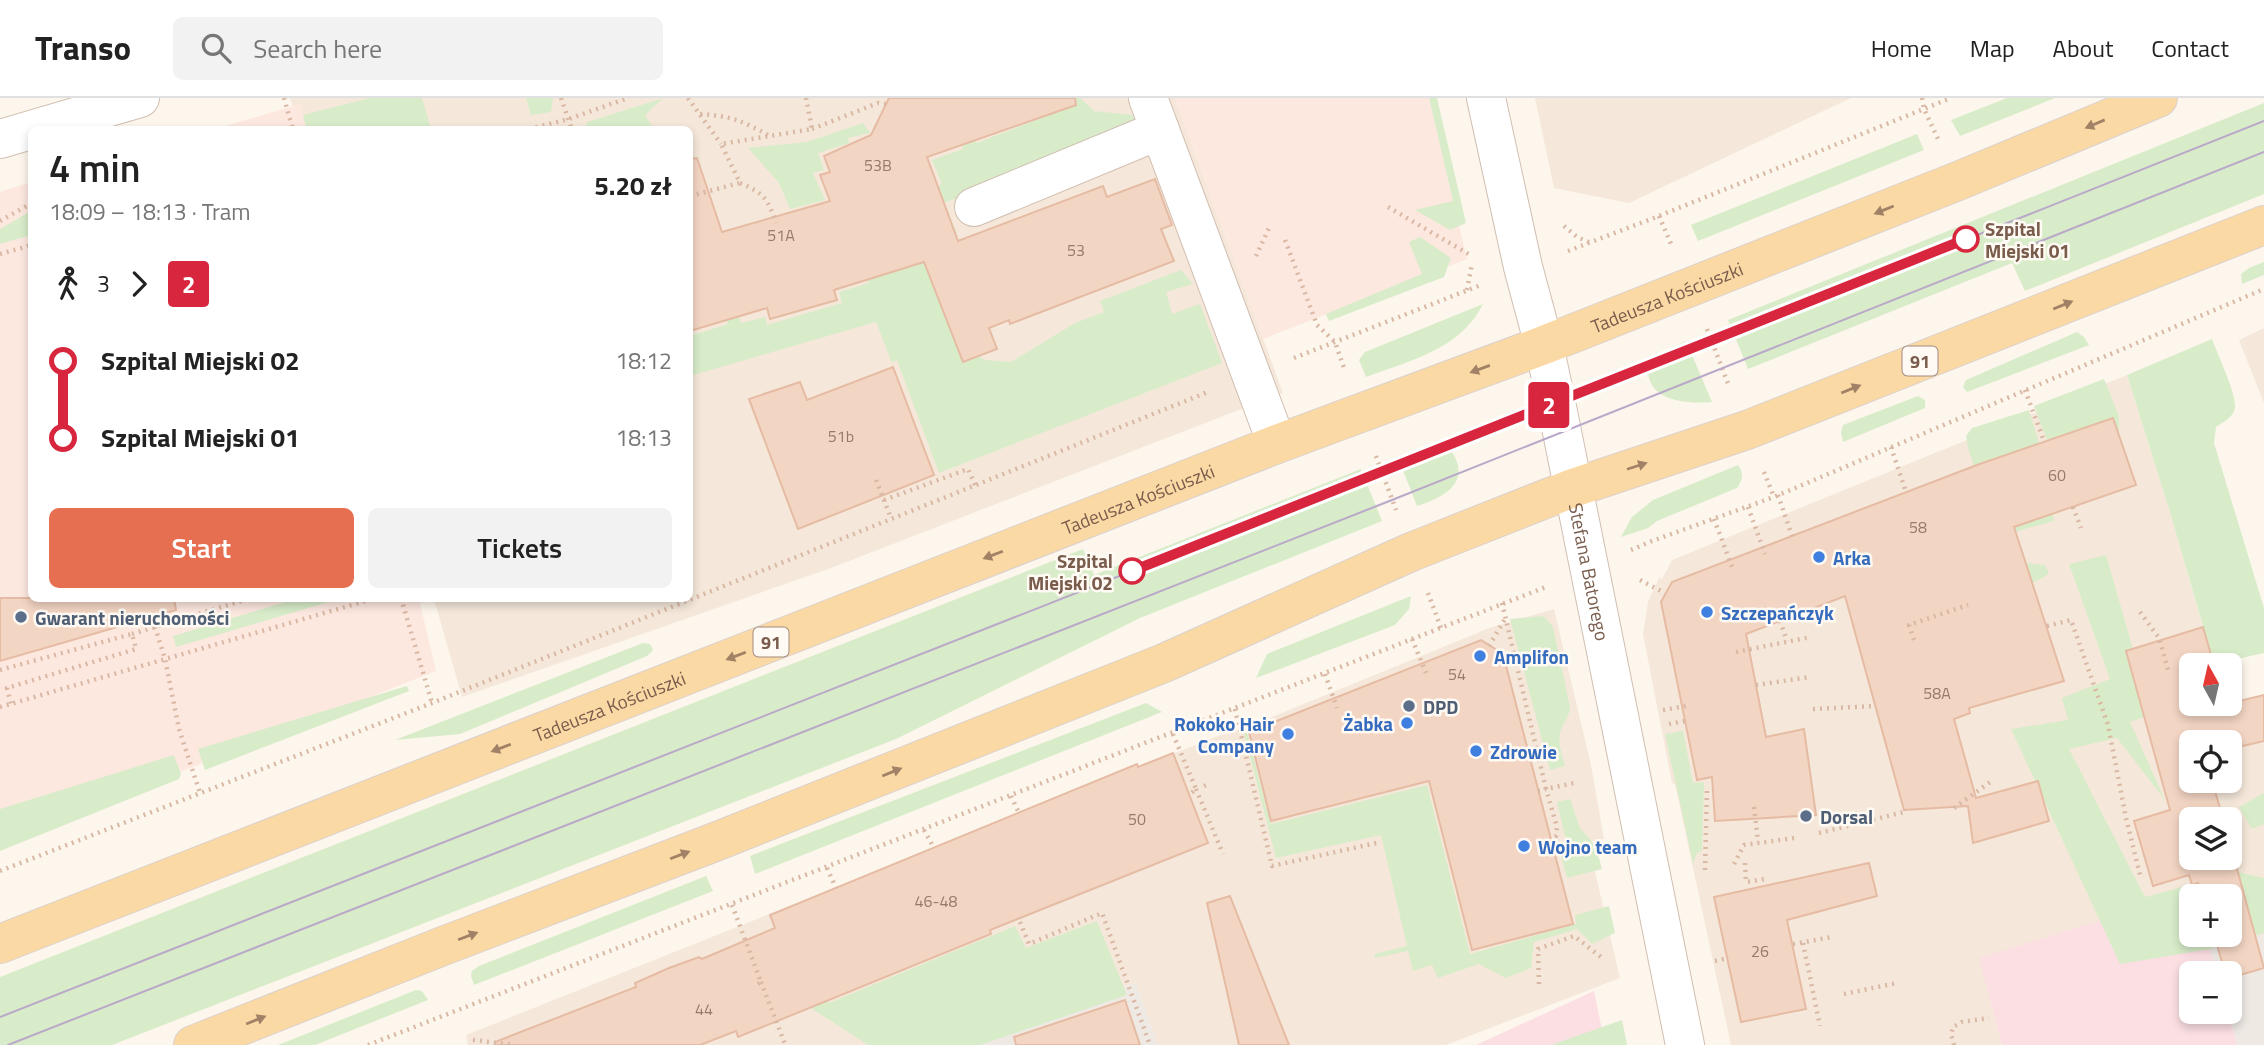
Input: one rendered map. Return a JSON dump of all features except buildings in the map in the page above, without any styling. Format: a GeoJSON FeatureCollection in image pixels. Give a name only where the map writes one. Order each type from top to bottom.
{"type":"FeatureCollection","features":[{"type":"Feature","properties":{"kind":"main road","name":"Tadeusza Kościuszki"},"geometry":{"type":"LineString","coordinates":[[0,944],[1277,444],[1544,345],[1971,176],[2158,98]]}},
{"type":"Feature","properties":{"kind":"main road","name":"91"},"geometry":{"type":"LineString","coordinates":[[193,1045],[728,837],[1164,663],[1411,552],[1573,488],[1746,430],[2264,225]]}},
{"type":"Feature","properties":{"kind":"street"},"geometry":{"type":"LineString","coordinates":[[44,126],[140,98]]}},
{"type":"Feature","properties":{"kind":"street","name":"Stefana Batorego"},"geometry":{"type":"LineString","coordinates":[[1486,98],[1523,267],[1544,345],[1685,1045]]}},
{"type":"Feature","properties":{"kind":"street"},"geometry":{"type":"LineString","coordinates":[[974,206],[1154,114],[1277,444]]}},
{"type":"Feature","properties":{"kind":"street"},"geometry":{"type":"LineString","coordinates":[[0,139],[28,131]]}},
{"type":"Feature","properties":{"kind":"path"},"geometry":{"type":"LineString","coordinates":[[284,98],[292,126]]}},
{"type":"Feature","properties":{"kind":"path"},"geometry":{"type":"LineString","coordinates":[[561,98],[571,126]]}},
{"type":"Feature","properties":{"kind":"path"},"geometry":{"type":"LineString","coordinates":[[544,126],[628,98]]}},
{"type":"Feature","properties":{"kind":"path"},"geometry":{"type":"LineString","coordinates":[[688,98],[721,144],[740,183]]}},
{"type":"Feature","properties":{"kind":"path"},"geometry":{"type":"LineString","coordinates":[[806,98],[812,129]]}},
{"type":"Feature","properties":{"kind":"path"},"geometry":{"type":"LineString","coordinates":[[693,597],[1951,98]]}},
{"type":"Feature","properties":{"kind":"path"},"geometry":{"type":"LineString","coordinates":[[721,144],[812,129],[878,103],[886,104]]}},
{"type":"Feature","properties":{"kind":"path"},"geometry":{"type":"LineString","coordinates":[[700,114],[723,115],[740,120],[770,136]]}},
{"type":"Feature","properties":{"kind":"path"},"geometry":{"type":"LineString","coordinates":[[693,195],[740,183],[758,191],[769,202],[776,223]]}},
{"type":"Feature","properties":{"kind":"path"},"geometry":{"type":"LineString","coordinates":[[0,221],[28,205]]}},
{"type":"Feature","properties":{"kind":"path"},"geometry":{"type":"LineString","coordinates":[[1388,206],[1473,256]]}},
{"type":"Feature","properties":{"kind":"path"},"geometry":{"type":"LineString","coordinates":[[1659,216],[1691,287],[1746,430],[1792,536]]}},
{"type":"Feature","properties":{"kind":"path"},"geometry":{"type":"LineString","coordinates":[[1285,240],[1317,325],[1335,342],[1441,628]]}},
{"type":"Feature","properties":{"kind":"path"},"geometry":{"type":"LineString","coordinates":[[0,254],[28,246]]}},
{"type":"Feature","properties":{"kind":"path"},"geometry":{"type":"LineString","coordinates":[[368,1045],[1173,734],[1591,569],[1652,541],[1776,496],[2264,289]]}},
{"type":"Feature","properties":{"kind":"path"},"geometry":{"type":"LineString","coordinates":[[2025,390],[2044,441]]}},
{"type":"Feature","properties":{"kind":"path"},"geometry":{"type":"LineString","coordinates":[[1891,447],[1906,492]]}},
{"type":"Feature","properties":{"kind":"path"},"geometry":{"type":"LineString","coordinates":[[884,500],[968,468],[975,485]]}},
{"type":"Feature","properties":{"kind":"path"},"geometry":{"type":"LineString","coordinates":[[876,481],[891,518]]}},
{"type":"Feature","properties":{"kind":"path"},"geometry":{"type":"LineString","coordinates":[[2073,506],[2081,528]]}},
{"type":"Feature","properties":{"kind":"path"},"geometry":{"type":"LineString","coordinates":[[1748,507],[1765,554]]}},
{"type":"Feature","properties":{"kind":"path"},"geometry":{"type":"LineString","coordinates":[[1714,519],[1732,568]]}},
{"type":"Feature","properties":{"kind":"path"},"geometry":{"type":"LineString","coordinates":[[1640,580],[1665,593]]}},
{"type":"Feature","properties":{"kind":"path"},"geometry":{"type":"LineString","coordinates":[[0,670],[238,602]]}},
{"type":"Feature","properties":{"kind":"path"},"geometry":{"type":"LineString","coordinates":[[0,707],[362,602]]}},
{"type":"Feature","properties":{"kind":"path"},"geometry":{"type":"LineString","coordinates":[[402,602],[432,703]]}},
{"type":"Feature","properties":{"kind":"path"},"geometry":{"type":"LineString","coordinates":[[0,871],[432,703],[681,602]]}},
{"type":"Feature","properties":{"kind":"path"},"geometry":{"type":"LineString","coordinates":[[1502,603],[1557,827],[1556,836],[1550,837]]}},
{"type":"Feature","properties":{"kind":"path"},"geometry":{"type":"LineString","coordinates":[[1913,640],[1909,625],[1968,606]]}},
{"type":"Feature","properties":{"kind":"path"},"geometry":{"type":"LineString","coordinates":[[2140,612],[2159,638],[2169,673]]}},
{"type":"Feature","properties":{"kind":"path"},"geometry":{"type":"LineString","coordinates":[[1489,646],[1505,618]]}},
{"type":"Feature","properties":{"kind":"path"},"geometry":{"type":"LineString","coordinates":[[2047,626],[2071,620],[2109,725],[2126,818],[2141,879]]}},
{"type":"Feature","properties":{"kind":"path"},"geometry":{"type":"LineString","coordinates":[[1780,621],[1787,641]]}},
{"type":"Feature","properties":{"kind":"path"},"geometry":{"type":"LineString","coordinates":[[155,627],[165,659],[179,729],[200,793]]}},
{"type":"Feature","properties":{"kind":"path"},"geometry":{"type":"LineString","coordinates":[[11,704],[6,688],[136,649],[132,634]]}},
{"type":"Feature","properties":{"kind":"path"},"geometry":{"type":"LineString","coordinates":[[1736,652],[1811,637]]}},
{"type":"Feature","properties":{"kind":"path"},"geometry":{"type":"LineString","coordinates":[[1412,639],[1426,673]]}},
{"type":"Feature","properties":{"kind":"path"},"geometry":{"type":"LineString","coordinates":[[1325,674],[1338,708]]}},
{"type":"Feature","properties":{"kind":"path"},"geometry":{"type":"LineString","coordinates":[[1756,685],[1811,677]]}},
{"type":"Feature","properties":{"kind":"path"},"geometry":{"type":"LineString","coordinates":[[1813,709],[1875,706]]}},
{"type":"Feature","properties":{"kind":"path"},"geometry":{"type":"LineString","coordinates":[[1235,709],[1272,866],[1381,842]]}},
{"type":"Feature","properties":{"kind":"path"},"geometry":{"type":"LineString","coordinates":[[1521,724],[1529,721]]}},
{"type":"Feature","properties":{"kind":"path"},"geometry":{"type":"LineString","coordinates":[[1173,734],[1223,854]]}},
{"type":"Feature","properties":{"kind":"path"},"geometry":{"type":"LineString","coordinates":[[1954,808],[1993,780]]}},
{"type":"Feature","properties":{"kind":"path"},"geometry":{"type":"LineString","coordinates":[[1538,791],[1574,783]]}},
{"type":"Feature","properties":{"kind":"path"},"geometry":{"type":"LineString","coordinates":[[1189,794],[1196,789]]}},
{"type":"Feature","properties":{"kind":"path"},"geometry":{"type":"LineString","coordinates":[[1705,870],[1707,789]]}},
{"type":"Feature","properties":{"kind":"path"},"geometry":{"type":"LineString","coordinates":[[1011,796],[1019,813]]}},
{"type":"Feature","properties":{"kind":"path"},"geometry":{"type":"LineString","coordinates":[[1754,807],[1758,842]]}},
{"type":"Feature","properties":{"kind":"path"},"geometry":{"type":"LineString","coordinates":[[1819,833],[1904,812]]}},
{"type":"Feature","properties":{"kind":"path"},"geometry":{"type":"LineString","coordinates":[[924,830],[934,848]]}},
{"type":"Feature","properties":{"kind":"path"},"geometry":{"type":"LineString","coordinates":[[1734,864],[1744,845],[1794,838]]}},
{"type":"Feature","properties":{"kind":"path"},"geometry":{"type":"LineString","coordinates":[[1745,863],[1746,882],[1765,879]]}},
{"type":"Feature","properties":{"kind":"path"},"geometry":{"type":"LineString","coordinates":[[827,868],[836,888]]}},
{"type":"Feature","properties":{"kind":"path"},"geometry":{"type":"LineString","coordinates":[[732,905],[785,1044]]}},
{"type":"Feature","properties":{"kind":"path"},"geometry":{"type":"LineString","coordinates":[[1020,922],[1029,944],[1102,913],[1150,1045]]}},
{"type":"Feature","properties":{"kind":"path"},"geometry":{"type":"LineString","coordinates":[[1539,984],[1538,949],[1574,936],[1601,957]]}},
{"type":"Feature","properties":{"kind":"path"},"geometry":{"type":"LineString","coordinates":[[1793,944],[1832,937]]}},
{"type":"Feature","properties":{"kind":"path"},"geometry":{"type":"LineString","coordinates":[[1803,943],[1820,1026]]}},
{"type":"Feature","properties":{"kind":"path"},"geometry":{"type":"LineString","coordinates":[[754,986],[761,982]]}},
{"type":"Feature","properties":{"kind":"path"},"geometry":{"type":"LineString","coordinates":[[1843,994],[1897,983]]}},
{"type":"Feature","properties":{"kind":"path"},"geometry":{"type":"LineString","coordinates":[[1954,1045],[1951,1034],[1953,1027],[1962,1022],[1989,1018]]}},
{"type":"Feature","properties":{"kind":"path"},"geometry":{"type":"LineString","coordinates":[[473,1040],[515,1045]]}},
{"type":"Feature","properties":{"kind":"shaded area"},"geometry":{"type":"Polygon","coordinates":[[[290,98],[1175,98],[1283,393],[831,568],[462,697],[435,602],[693,602],[693,126],[298,126],[290,98]]]}},
{"type":"Feature","properties":{"kind":"shaded area"},"geometry":{"type":"Polygon","coordinates":[[[1175,98],[1429,98],[1467,259],[1263,339],[1175,98]]]}},
{"type":"Feature","properties":{"kind":"shaded area"},"geometry":{"type":"Polygon","coordinates":[[[1535,98],[1851,98],[1629,203],[1554,188],[1535,98]]]}},
{"type":"Feature","properties":{"kind":"shaded area"},"geometry":{"type":"Polygon","coordinates":[[[300,104],[305,126],[226,126],[300,104]]]}},
{"type":"Feature","properties":{"kind":"shaded area"},"geometry":{"type":"Polygon","coordinates":[[[28,183],[28,602],[420,602],[436,671],[0,843],[0,192],[28,183]]]}},
{"type":"Feature","properties":{"kind":"shaded area"},"geometry":{"type":"Polygon","coordinates":[[[2264,328],[2264,403],[2239,340],[2264,328]]]}},
{"type":"Feature","properties":{"kind":"shaded area"},"geometry":{"type":"Polygon","coordinates":[[[2127,375],[2211,653],[2179,653],[2179,716],[2242,716],[2242,700],[2264,695],[2264,933],[2242,940],[2242,884],[2179,884],[2179,900],[1980,958],[2002,1045],[1731,1045],[1675,784],[1672,783],[1643,634],[1648,602],[1659,578],[1662,579],[1672,560],[2127,375]]]}},
{"type":"Feature","properties":{"kind":"shaded area"},"geometry":{"type":"Polygon","coordinates":[[[1554,609],[1591,765],[1604,839],[1588,842],[1620,978],[1446,1045],[1158,1045],[1136,983],[941,1045],[468,1045],[466,1035],[1098,783],[1097,780],[1235,732],[1492,627],[1554,609]]]}},
{"type":"Feature","properties":{"kind":"shaded area"},"geometry":{"type":"Polygon","coordinates":[[[2179,902],[2179,947],[2209,947],[2214,961],[2179,961],[2179,1024],[2231,1024],[2237,1045],[2002,1045],[1979,958],[2085,925],[2179,902]]]}},
{"type":"Feature","properties":{"kind":"shaded area"},"geometry":{"type":"Polygon","coordinates":[[[2264,933],[2264,1045],[2237,1045],[2231,1024],[2242,1024],[2242,961],[2214,961],[2210,949],[2242,947],[2242,940],[2264,933]]]}},
{"type":"Feature","properties":{"kind":"shaded area"},"geometry":{"type":"Polygon","coordinates":[[[1136,983],[1158,1045],[942,1045],[1136,983]]]}},
{"type":"Feature","properties":{"kind":"shaded area"},"geometry":{"type":"Polygon","coordinates":[[[1594,991],[1605,1045],[1476,1045],[1594,991]]]}},
{"type":"Feature","properties":{"kind":"green space"},"geometry":{"type":"Polygon","coordinates":[[[370,98],[422,98],[430,126],[306,126],[303,115],[370,98]]]}},
{"type":"Feature","properties":{"kind":"green space"},"geometry":{"type":"Polygon","coordinates":[[[526,98],[553,98],[551,112],[531,115],[526,98]]]}},
{"type":"Feature","properties":{"kind":"green space"},"geometry":{"type":"Polygon","coordinates":[[[663,98],[645,115],[652,126],[586,126],[588,122],[663,98]]]}},
{"type":"Feature","properties":{"kind":"green space"},"geometry":{"type":"Polygon","coordinates":[[[1059,98],[1080,98],[1094,111],[1132,115],[1139,126],[944,203],[957,233],[919,249],[955,341],[985,360],[1011,362],[1075,323],[1104,312],[1100,301],[1181,270],[1193,284],[1166,292],[1172,314],[1200,304],[1222,363],[939,473],[897,360],[892,363],[876,322],[693,375],[693,335],[728,324],[725,314],[737,309],[741,323],[765,317],[767,325],[842,303],[839,292],[869,283],[849,235],[911,196],[942,184],[932,160],[963,149],[960,137],[972,135],[977,143],[1046,116],[1059,98]]]}},
{"type":"Feature","properties":{"kind":"green space"},"geometry":{"type":"Polygon","coordinates":[[[1429,98],[1437,98],[1466,223],[1450,230],[1415,210],[1453,201],[1429,98]]]}},
{"type":"Feature","properties":{"kind":"green space"},"geometry":{"type":"Polygon","coordinates":[[[2007,98],[2055,98],[1960,136],[1951,120],[2007,98]]]}},
{"type":"Feature","properties":{"kind":"green space"},"geometry":{"type":"Polygon","coordinates":[[[2264,103],[2264,194],[2025,291],[2012,263],[1748,369],[1728,320],[2264,103]]]}},
{"type":"Feature","properties":{"kind":"green space"},"geometry":{"type":"Polygon","coordinates":[[[863,123],[870,133],[848,138],[849,143],[818,153],[824,170],[813,173],[825,200],[790,209],[779,183],[748,148],[807,142],[863,123]]]}},
{"type":"Feature","properties":{"kind":"green space"},"geometry":{"type":"Polygon","coordinates":[[[1917,134],[1924,150],[1698,241],[1691,225],[1917,134]]]}},
{"type":"Feature","properties":{"kind":"green space"},"geometry":{"type":"Polygon","coordinates":[[[28,213],[28,236],[0,244],[0,229],[28,213]]]}},
{"type":"Feature","properties":{"kind":"green space"},"geometry":{"type":"Polygon","coordinates":[[[1420,237],[1451,258],[1444,277],[1329,321],[1326,314],[1422,274],[1409,242],[1420,237]]]}},
{"type":"Feature","properties":{"kind":"green space"},"geometry":{"type":"Polygon","coordinates":[[[2264,262],[2264,275],[2242,284],[2241,274],[2264,262]]]}},
{"type":"Feature","properties":{"kind":"green space"},"geometry":{"type":"Polygon","coordinates":[[[1483,304],[1473,319],[1448,343],[1416,359],[1366,377],[1359,360],[1365,352],[1483,304]]]}},
{"type":"Feature","properties":{"kind":"green space"},"geometry":{"type":"Polygon","coordinates":[[[2077,332],[2089,345],[1967,392],[1963,387],[1966,380],[2077,332]]]}},
{"type":"Feature","properties":{"kind":"green space"},"geometry":{"type":"Polygon","coordinates":[[[2212,339],[2235,402],[2230,417],[2216,427],[2214,443],[2264,608],[2264,653],[2242,658],[2242,653],[2211,653],[2127,375],[2212,339]]]}},
{"type":"Feature","properties":{"kind":"green space"},"geometry":{"type":"Polygon","coordinates":[[[1686,341],[1712,402],[1675,400],[1656,390],[1650,382],[1648,371],[1651,357],[1686,341]]]}},
{"type":"Feature","properties":{"kind":"green space"},"geometry":{"type":"Polygon","coordinates":[[[2104,379],[2119,416],[2119,435],[2113,418],[2047,440],[2034,406],[2104,379]]]}},
{"type":"Feature","properties":{"kind":"green space"},"geometry":{"type":"Polygon","coordinates":[[[1918,396],[1925,400],[1925,408],[1843,442],[1843,425],[1918,396]]]}},
{"type":"Feature","properties":{"kind":"green space"},"geometry":{"type":"Polygon","coordinates":[[[2029,410],[2039,443],[1977,465],[2000,531],[2053,514],[2054,521],[2003,535],[1994,525],[1966,436],[1972,428],[2029,410]]]}},
{"type":"Feature","properties":{"kind":"green space"},"geometry":{"type":"Polygon","coordinates":[[[1444,442],[1458,465],[1455,483],[1440,496],[1417,506],[1398,458],[1444,442]]]}},
{"type":"Feature","properties":{"kind":"green space"},"geometry":{"type":"Polygon","coordinates":[[[1738,465],[1742,477],[1737,488],[1657,521],[1648,528],[1621,537],[1632,517],[1653,500],[1738,465]]]}},
{"type":"Feature","properties":{"kind":"green space"},"geometry":{"type":"Polygon","coordinates":[[[1361,469],[1382,521],[1140,618],[896,739],[112,1045],[0,1045],[0,977],[1083,549],[1094,575],[1361,469]]]}},
{"type":"Feature","properties":{"kind":"green space"},"geometry":{"type":"Polygon","coordinates":[[[2106,555],[2140,674],[2179,695],[2179,705],[2130,722],[2165,800],[2117,738],[2069,749],[2145,897],[2179,888],[2179,947],[2217,947],[2120,964],[2011,729],[2068,720],[2062,698],[2110,679],[2069,564],[2106,555]]]}},
{"type":"Feature","properties":{"kind":"green space"},"geometry":{"type":"Polygon","coordinates":[[[2025,563],[2045,565],[2049,572],[2032,583],[2025,563]]]}},
{"type":"Feature","properties":{"kind":"green space"},"geometry":{"type":"Polygon","coordinates":[[[1411,596],[1409,609],[1395,625],[1256,678],[1267,654],[1411,596]]]}},
{"type":"Feature","properties":{"kind":"green space"},"geometry":{"type":"Polygon","coordinates":[[[285,602],[329,602],[176,647],[173,636],[285,602]]]}},
{"type":"Feature","properties":{"kind":"green space"},"geometry":{"type":"Polygon","coordinates":[[[1544,616],[1553,627],[1570,707],[1560,739],[1565,766],[1550,770],[1510,619],[1544,616]]]}},
{"type":"Feature","properties":{"kind":"green space"},"geometry":{"type":"Polygon","coordinates":[[[643,643],[650,644],[653,650],[647,656],[460,734],[395,740],[643,643]]]}},
{"type":"Feature","properties":{"kind":"green space"},"geometry":{"type":"Polygon","coordinates":[[[407,686],[409,691],[205,770],[198,749],[407,686]]]}},
{"type":"Feature","properties":{"kind":"green space"},"geometry":{"type":"Polygon","coordinates":[[[1146,703],[1162,712],[755,874],[750,856],[1146,703]]]}},
{"type":"Feature","properties":{"kind":"green space"},"geometry":{"type":"Polygon","coordinates":[[[1683,731],[1693,783],[1704,782],[1702,851],[1697,853],[1693,863],[1665,734],[1683,731]]]}},
{"type":"Feature","properties":{"kind":"green space"},"geometry":{"type":"Polygon","coordinates":[[[1244,733],[1247,733],[1271,824],[1427,785],[1470,954],[1576,924],[1575,915],[1609,906],[1615,933],[1592,944],[1577,929],[1534,942],[1531,968],[1506,978],[1479,964],[1438,978],[1432,965],[1413,971],[1408,951],[1375,958],[1375,954],[1407,946],[1381,835],[1276,858],[1244,733]]]}},
{"type":"Feature","properties":{"kind":"green space"},"geometry":{"type":"Polygon","coordinates":[[[174,755],[181,774],[179,779],[0,851],[0,809],[174,755]]]}},
{"type":"Feature","properties":{"kind":"green space"},"geometry":{"type":"Polygon","coordinates":[[[2264,793],[2264,824],[2252,829],[2242,812],[2242,807],[2239,807],[2264,793]]]}},
{"type":"Feature","properties":{"kind":"green space"},"geometry":{"type":"Polygon","coordinates":[[[1570,799],[1580,828],[1596,847],[1602,869],[1567,878],[1558,844],[1566,841],[1557,802],[1570,799]]]}},
{"type":"Feature","properties":{"kind":"green space"},"geometry":{"type":"Polygon","coordinates":[[[2237,872],[2264,878],[2264,933],[2242,940],[2242,884],[2193,884],[2237,872]]]}},
{"type":"Feature","properties":{"kind":"green space"},"geometry":{"type":"Polygon","coordinates":[[[706,876],[713,891],[474,985],[472,971],[479,966],[706,876]]]}},
{"type":"Feature","properties":{"kind":"green space"},"geometry":{"type":"Polygon","coordinates":[[[1097,921],[1127,995],[980,1045],[868,1045],[808,1006],[823,991],[829,1003],[1015,926],[1026,948],[1097,921]]]}},
{"type":"Feature","properties":{"kind":"green space"},"geometry":{"type":"Polygon","coordinates":[[[416,990],[422,991],[428,1000],[315,1045],[278,1045],[416,990]]]}},
{"type":"Feature","properties":{"kind":"green space"},"geometry":{"type":"Polygon","coordinates":[[[1622,1020],[1627,1045],[1551,1045],[1622,1020]]]}},
{"type":"Feature","properties":{"kind":"tram line"},"geometry":{"type":"LineString","coordinates":[[0,1017],[2264,121]]}},
{"type":"Feature","properties":{"kind":"tram line"},"geometry":{"type":"LineString","coordinates":[[8,1045],[1392,500],[2264,152]]}},
{"type":"Feature","properties":{"kind":"tram line","name":"2"},"geometry":{"type":"LineString","coordinates":[[1132,571],[1966,239]]}},
{"type":"Feature","properties":{"kind":"place","name":"Szpital Miejski 01"},"geometry":{"type":"Point","coordinates":[1966,239]}},
{"type":"Feature","properties":{"kind":"place","name":"Arka"},"geometry":{"type":"Point","coordinates":[1819,557]}},
{"type":"Feature","properties":{"kind":"place","name":"Szpital Miejski 02"},"geometry":{"type":"Point","coordinates":[1132,571]}},
{"type":"Feature","properties":{"kind":"place","name":"Szczepańczyk"},"geometry":{"type":"Point","coordinates":[1707,612]}},
{"type":"Feature","properties":{"kind":"place","name":"Gwarant nieruchomości"},"geometry":{"type":"Point","coordinates":[21,617]}},
{"type":"Feature","properties":{"kind":"place","name":"Amplifon"},"geometry":{"type":"Point","coordinates":[1480,656]}},
{"type":"Feature","properties":{"kind":"place","name":"DPD"},"geometry":{"type":"Point","coordinates":[1409,706]}},
{"type":"Feature","properties":{"kind":"place","name":"Żabka"},"geometry":{"type":"Point","coordinates":[1407,723]}},
{"type":"Feature","properties":{"kind":"place","name":"Rokoko Hair Company"},"geometry":{"type":"Point","coordinates":[1288,734]}},
{"type":"Feature","properties":{"kind":"place","name":"Zdrowie"},"geometry":{"type":"Point","coordinates":[1476,751]}},
{"type":"Feature","properties":{"kind":"place","name":"Dorsal"},"geometry":{"type":"Point","coordinates":[1806,816]}},
{"type":"Feature","properties":{"kind":"place","name":"Wojno team"},"geometry":{"type":"Point","coordinates":[1524,846]}}]}
